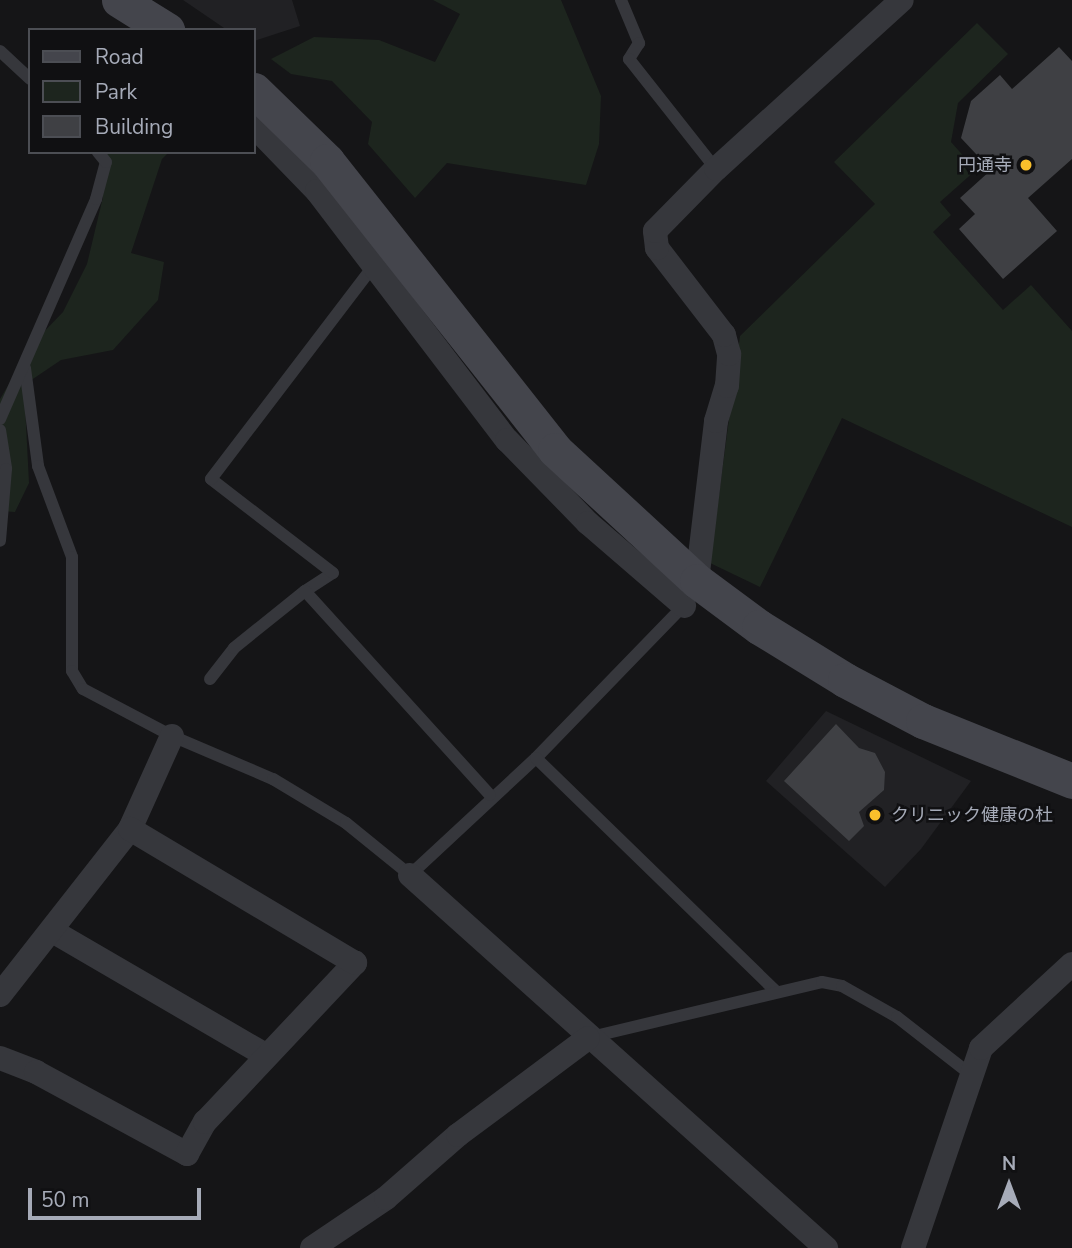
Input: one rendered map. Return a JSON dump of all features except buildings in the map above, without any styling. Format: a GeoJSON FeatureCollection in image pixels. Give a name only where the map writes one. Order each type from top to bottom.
{"type":"FeatureCollection","features":[{"type":"Feature","properties":{"kind":"street"},"geometry":{"type":"LineString","coordinates":[[119,0],[164,28]]}},
{"type":"Feature","properties":{"kind":"street"},"geometry":{"type":"LineString","coordinates":[[690,593],[716,421],[727,386],[729,354],[724,335],[657,248],[655,231],[716,169],[902,0]]}},
{"type":"Feature","properties":{"kind":"street"},"geometry":{"type":"LineString","coordinates":[[256,92],[327,161],[555,450],[690,593]]}},
{"type":"Feature","properties":{"kind":"street"},"geometry":{"type":"LineString","coordinates":[[256,128],[317,191],[508,440],[587,523],[690,593],[759,627],[845,680],[923,721],[1072,781]]}},
{"type":"Feature","properties":{"kind":"street"},"geometry":{"type":"LineString","coordinates":[[0,995],[54,932],[130,829],[172,736]]}},
{"type":"Feature","properties":{"kind":"street"},"geometry":{"type":"LineString","coordinates":[[0,1058],[36,1072],[187,1154],[205,1122],[355,963],[130,829]]}},
{"type":"Feature","properties":{"kind":"street"},"geometry":{"type":"LineString","coordinates":[[410,875],[588,1038],[826,1248]]}},
{"type":"Feature","properties":{"kind":"street"},"geometry":{"type":"LineString","coordinates":[[54,932],[267,1056]]}},
{"type":"Feature","properties":{"kind":"street"},"geometry":{"type":"LineString","coordinates":[[913,1248],[969,1073],[981,1048],[1072,964]]}},
{"type":"Feature","properties":{"kind":"street"},"geometry":{"type":"LineString","coordinates":[[312,1248],[386,1198],[458,1135],[588,1038]]}},
{"type":"Feature","properties":{"kind":"lane"},"geometry":{"type":"LineString","coordinates":[[621,0],[639,43],[629,59],[716,169]]}},
{"type":"Feature","properties":{"kind":"lane"},"geometry":{"type":"LineString","coordinates":[[0,51],[28,77]]}},
{"type":"Feature","properties":{"kind":"lane"},"geometry":{"type":"LineString","coordinates":[[0,419],[25,368],[96,199],[106,162],[100,154]]}},
{"type":"Feature","properties":{"kind":"lane"},"geometry":{"type":"LineString","coordinates":[[210,679],[234,648],[305,591],[333,573],[211,478],[374,265]]}},
{"type":"Feature","properties":{"kind":"lane"},"geometry":{"type":"LineString","coordinates":[[25,368],[38,466],[72,557],[72,671],[91,694],[172,736],[273,779],[346,823],[410,875],[490,796],[536,758],[690,593]]}},
{"type":"Feature","properties":{"kind":"lane"},"geometry":{"type":"LineString","coordinates":[[0,430],[6,469],[0,541]]}},
{"type":"Feature","properties":{"kind":"lane"},"geometry":{"type":"LineString","coordinates":[[305,591],[490,796]]}},
{"type":"Feature","properties":{"kind":"lane"},"geometry":{"type":"LineString","coordinates":[[536,758],[776,991]]}},
{"type":"Feature","properties":{"kind":"lane"},"geometry":{"type":"LineString","coordinates":[[588,1038],[822,982],[842,986],[897,1017],[969,1073]]}},
{"type":"Feature","properties":{"kind":"shaded area"},"geometry":{"type":"Polygon","coordinates":[[[183,0],[292,0],[300,26],[256,40],[256,28],[224,28],[183,0]]]}},
{"type":"Feature","properties":{"kind":"shaded area","name":"クリニック健康の杜"},"geometry":{"type":"Polygon","coordinates":[[[826,711],[971,781],[921,849],[885,887],[766,781],[826,711]]]}},
{"type":"Feature","properties":{"kind":"green space"},"geometry":{"type":"Polygon","coordinates":[[[433,0],[561,0],[601,96],[599,144],[586,185],[447,163],[415,198],[368,144],[372,122],[332,81],[291,74],[271,59],[314,37],[379,40],[435,62],[460,14],[433,0]]]}},
{"type":"Feature","properties":{"kind":"green space"},"geometry":{"type":"Polygon","coordinates":[[[977,23],[1008,54],[958,103],[951,142],[976,170],[940,202],[951,215],[933,232],[1003,310],[1031,285],[1072,331],[1072,527],[842,418],[760,587],[710,563],[740,336],[875,204],[834,162],[977,23]]]}},
{"type":"Feature","properties":{"kind":"green space"},"geometry":{"type":"Polygon","coordinates":[[[98,154],[167,154],[162,159],[131,253],[164,262],[158,300],[113,350],[61,360],[24,385],[29,483],[15,512],[0,511],[0,399],[34,342],[63,312],[87,264],[103,197],[98,154]]]}},
{"type":"Feature","properties":{"kind":"place","name":"円通寺"},"geometry":{"type":"Point","coordinates":[1026,165]}},
{"type":"Feature","properties":{"kind":"place","name":"クリニック健康の杜"},"geometry":{"type":"Point","coordinates":[875,815]}}]}
